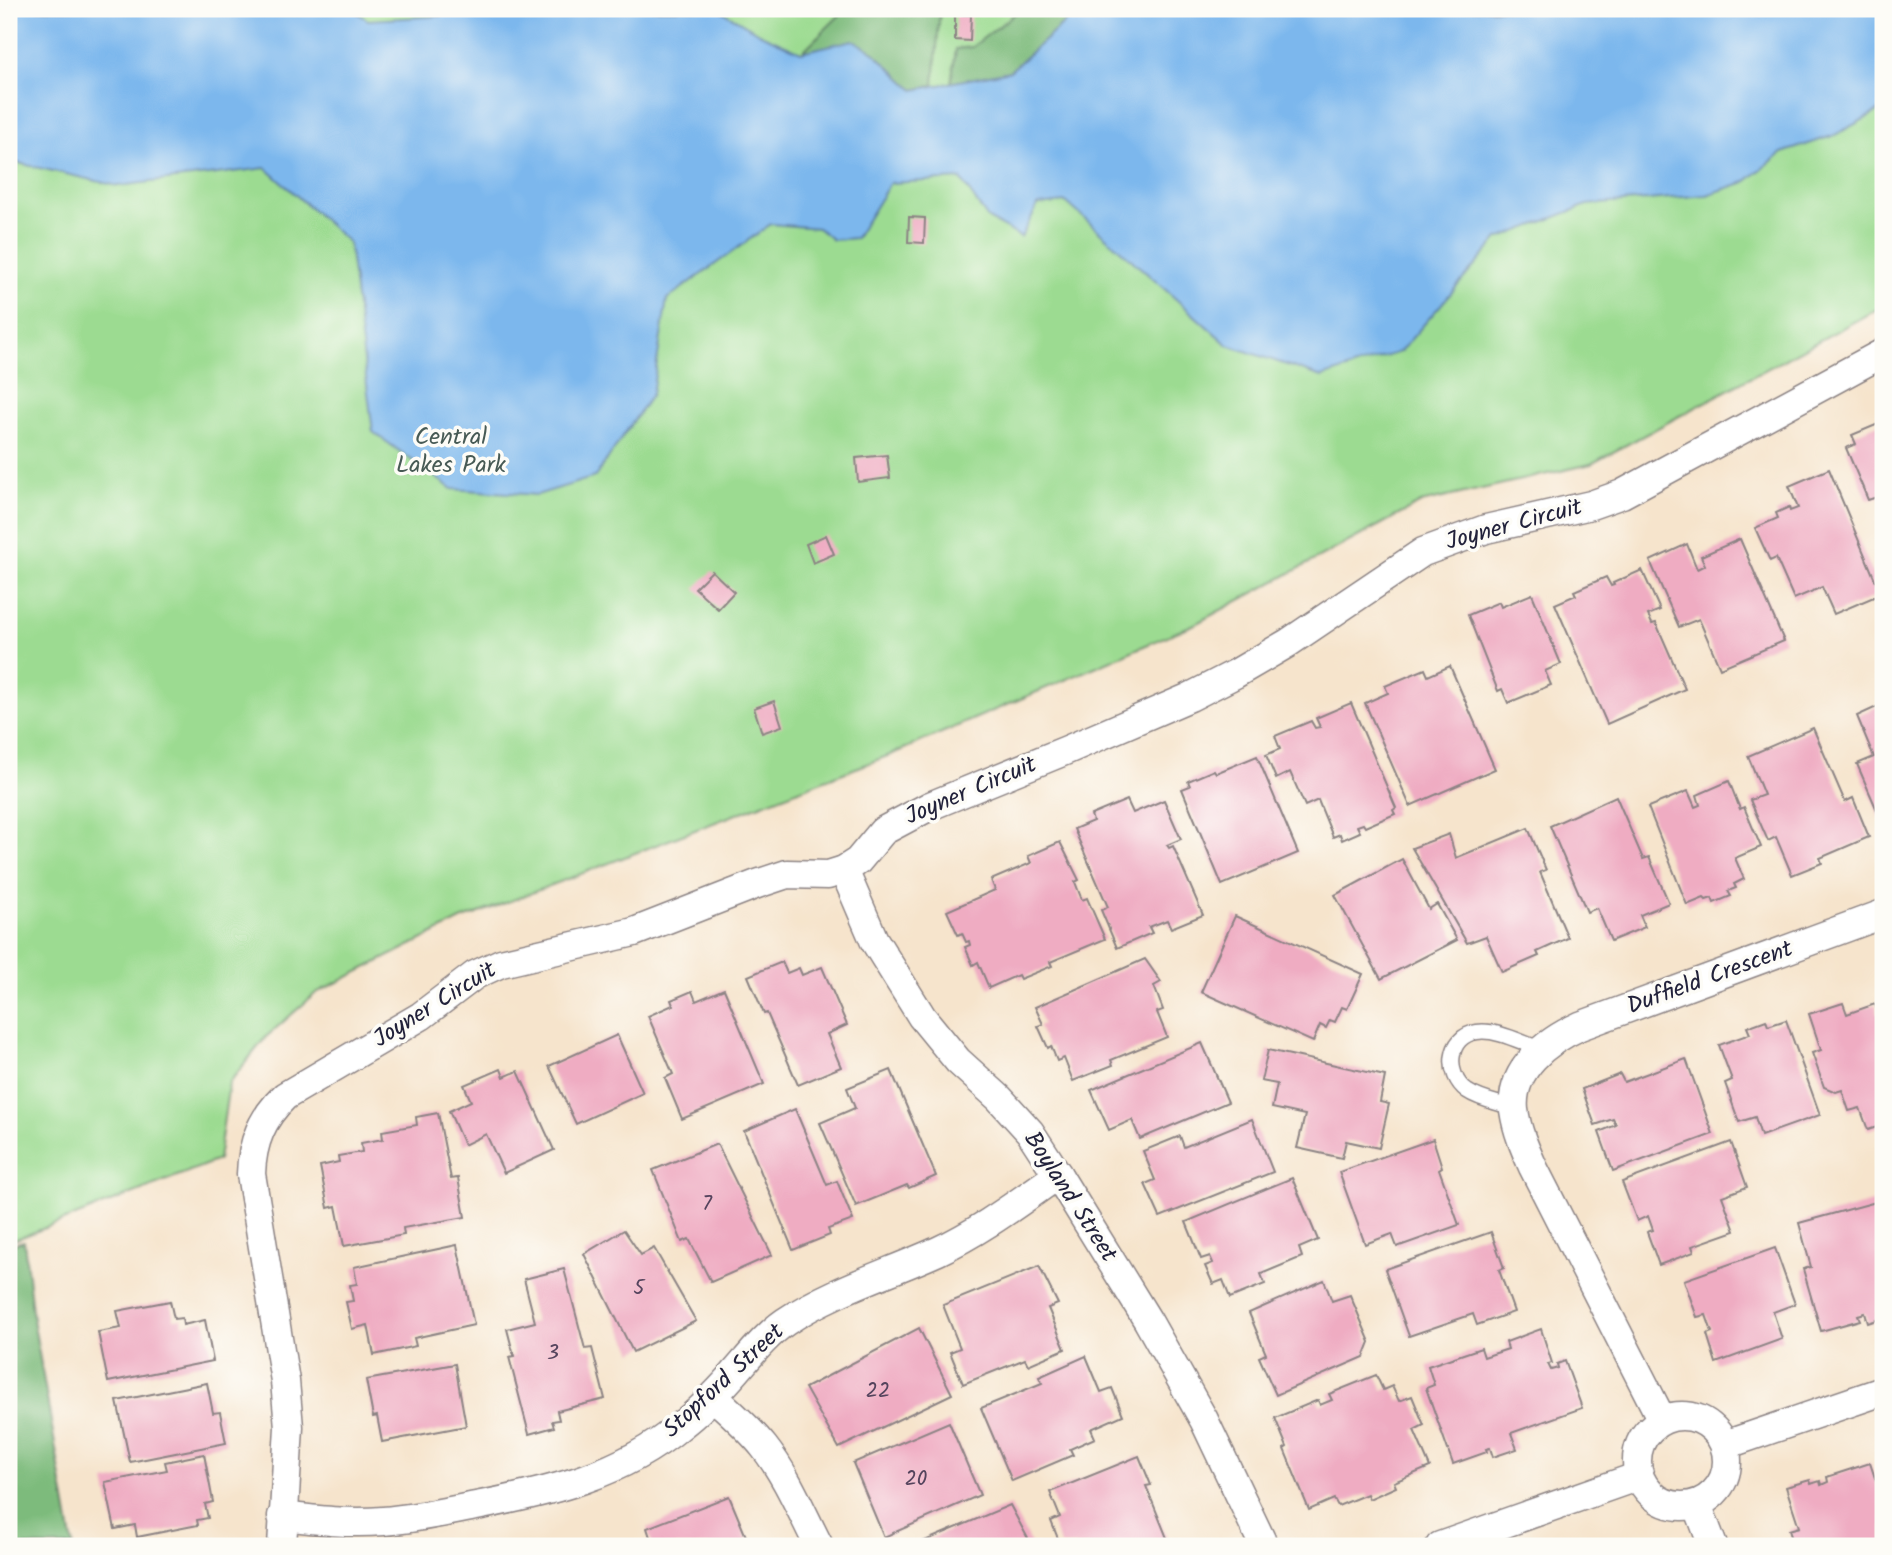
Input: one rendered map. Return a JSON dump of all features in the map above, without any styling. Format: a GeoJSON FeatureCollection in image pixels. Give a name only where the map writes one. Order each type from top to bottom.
{"type":"FeatureCollection","features":[{"type":"Feature","properties":{"kind":"street","name":"Joyner Circuit"},"geometry":{"type":"LineString","coordinates":[[282,1546],[289,1427],[285,1381],[251,1174],[252,1154],[259,1129],[271,1109],[285,1096],[421,1016],[475,975],[501,963],[634,932],[787,874],[828,875],[844,870],[858,861],[883,831],[930,806],[1190,697],[1235,674],[1289,643],[1423,552],[1486,528],[1591,505],[1622,494],[1883,353]]}},
{"type":"Feature","properties":{"kind":"street","name":"Boyland Street"},"geometry":{"type":"LineString","coordinates":[[844,870],[874,940],[922,1017],[957,1060],[999,1098],[1030,1132],[1058,1175],[1148,1321],[1203,1420],[1264,1546]]}},
{"type":"Feature","properties":{"kind":"street","name":"Duffield Crescent"},"geometry":{"type":"LineString","coordinates":[[1662,1420],[1533,1167],[1519,1133],[1514,1108],[1518,1084],[1541,1049],[1580,1026],[1883,914]]}},
{"type":"Feature","properties":{"kind":"street","name":"Stopford Street"},"geometry":{"type":"LineString","coordinates":[[282,1517],[341,1522],[384,1521],[433,1515],[572,1485],[611,1469],[644,1452],[679,1428],[714,1397],[759,1345],[784,1323],[830,1297],[969,1235],[1058,1175]]}},
{"type":"Feature","properties":{"kind":"street"},"geometry":{"type":"LineString","coordinates":[[1725,1445],[1883,1391]]}},
{"type":"Feature","properties":{"kind":"street"},"geometry":{"type":"LineString","coordinates":[[714,1397],[745,1425],[765,1449],[785,1479],[819,1546]]}},
{"type":"Feature","properties":{"kind":"street"},"geometry":{"type":"LineString","coordinates":[[1692,1416],[1712,1427],[1725,1445],[1728,1459],[1726,1474],[1710,1497],[1698,1504],[1683,1506],[1656,1499],[1639,1476],[1636,1463],[1638,1450],[1643,1438],[1662,1420],[1692,1416]]}},
{"type":"Feature","properties":{"kind":"street"},"geometry":{"type":"LineString","coordinates":[[1440,1546],[1639,1476]]}},
{"type":"Feature","properties":{"kind":"street"},"geometry":{"type":"LineString","coordinates":[[1698,1504],[1713,1546]]}},
{"type":"Feature","properties":{"kind":"lane"},"geometry":{"type":"LineString","coordinates":[[1514,1108],[1478,1097],[1466,1090],[1454,1073],[1453,1049],[1467,1035],[1479,1032],[1503,1036],[1541,1049]]}},
{"type":"Feature","properties":{"kind":"green space","name":"Central Lakes Park"},"geometry":{"type":"Polygon","coordinates":[[[9,9],[1883,9],[1883,306],[1591,464],[1421,503],[1195,624],[890,755],[461,920],[316,993],[266,1037],[229,1083],[218,1160],[9,1242],[9,9]]]}},
{"type":"Feature","properties":{"kind":"green space"},"geometry":{"type":"Polygon","coordinates":[[[846,9],[940,9],[934,85],[914,90],[871,50],[802,52],[846,9]]]}},
{"type":"Feature","properties":{"kind":"green space"},"geometry":{"type":"Polygon","coordinates":[[[1021,9],[1074,9],[1071,17],[1010,71],[951,83],[956,49],[972,47],[1021,9]]]}},
{"type":"Feature","properties":{"kind":"green space"},"geometry":{"type":"Polygon","coordinates":[[[24,1241],[33,1319],[73,1546],[9,1546],[9,1245],[24,1241]]]}},
{"type":"Feature","properties":{"kind":"water"},"geometry":{"type":"Polygon","coordinates":[[[9,9],[352,9],[368,20],[440,16],[455,9],[718,9],[763,35],[801,52],[853,40],[871,50],[914,90],[1010,71],[1071,17],[1074,9],[1883,9],[1883,109],[1835,135],[1782,153],[1745,182],[1707,195],[1587,205],[1498,239],[1400,352],[1322,377],[1228,345],[1066,202],[1038,205],[1021,237],[988,219],[961,179],[890,183],[856,238],[833,240],[818,228],[771,224],[667,299],[652,394],[595,477],[537,495],[452,489],[373,432],[349,243],[266,168],[118,186],[9,161],[9,9]]]}},
{"type":"Feature","properties":{"kind":"building"},"geometry":{"type":"Polygon","coordinates":[[[955,14],[971,15],[970,41],[955,40],[955,14]]]}},
{"type":"Feature","properties":{"kind":"building"},"geometry":{"type":"Polygon","coordinates":[[[909,217],[925,218],[924,243],[908,242],[909,217]]]}},
{"type":"Feature","properties":{"kind":"building"},"geometry":{"type":"Polygon","coordinates":[[[1883,422],[1883,503],[1880,496],[1868,500],[1846,448],[1856,444],[1852,435],[1883,422]]]}},
{"type":"Feature","properties":{"kind":"building"},"geometry":{"type":"Polygon","coordinates":[[[887,455],[890,478],[858,482],[856,458],[887,455]]]}},
{"type":"Feature","properties":{"kind":"building"},"geometry":{"type":"Polygon","coordinates":[[[1829,469],[1881,594],[1834,614],[1822,587],[1794,599],[1776,558],[1770,561],[1755,528],[1778,518],[1776,513],[1789,507],[1790,511],[1798,508],[1789,486],[1829,469]]]}},
{"type":"Feature","properties":{"kind":"building"},"geometry":{"type":"Polygon","coordinates":[[[826,535],[834,554],[813,563],[806,544],[826,535]]]}},
{"type":"Feature","properties":{"kind":"building"},"geometry":{"type":"Polygon","coordinates":[[[1740,539],[1784,641],[1720,668],[1699,619],[1679,627],[1650,561],[1687,544],[1697,569],[1705,565],[1701,556],[1740,539]]]}},
{"type":"Feature","properties":{"kind":"building"},"geometry":{"type":"Polygon","coordinates":[[[1642,570],[1660,610],[1648,615],[1652,624],[1656,623],[1685,689],[1607,724],[1555,604],[1576,595],[1574,591],[1606,577],[1611,586],[1642,570]]]}},
{"type":"Feature","properties":{"kind":"building"},"geometry":{"type":"Polygon","coordinates":[[[712,571],[734,592],[718,609],[695,588],[712,571]]]}},
{"type":"Feature","properties":{"kind":"building"},"geometry":{"type":"Polygon","coordinates":[[[1532,594],[1561,664],[1545,671],[1551,685],[1508,703],[1502,689],[1498,691],[1468,615],[1499,602],[1501,607],[1532,594]]]}},
{"type":"Feature","properties":{"kind":"building"},"geometry":{"type":"Polygon","coordinates":[[[1450,666],[1495,769],[1410,806],[1365,703],[1388,693],[1385,686],[1425,669],[1428,676],[1450,666]]]}},
{"type":"Feature","properties":{"kind":"building"},"geometry":{"type":"Polygon","coordinates":[[[774,701],[782,726],[762,733],[754,708],[774,701]]]}},
{"type":"Feature","properties":{"kind":"building"},"geometry":{"type":"Polygon","coordinates":[[[1351,703],[1396,808],[1393,810],[1395,814],[1365,827],[1363,824],[1357,826],[1360,832],[1342,840],[1340,834],[1333,837],[1318,800],[1305,806],[1290,772],[1276,779],[1266,755],[1280,749],[1275,736],[1311,721],[1315,728],[1320,727],[1316,718],[1351,703]]]}},
{"type":"Feature","properties":{"kind":"building"},"geometry":{"type":"Polygon","coordinates":[[[1883,704],[1883,824],[1857,764],[1874,757],[1857,716],[1883,704]]]}},
{"type":"Feature","properties":{"kind":"building"},"geometry":{"type":"Polygon","coordinates":[[[1813,728],[1845,802],[1853,798],[1869,837],[1820,858],[1822,863],[1792,875],[1776,837],[1768,841],[1750,800],[1764,795],[1748,756],[1813,728]]]}},
{"type":"Feature","properties":{"kind":"building"},"geometry":{"type":"Polygon","coordinates":[[[1257,756],[1298,853],[1222,885],[1182,789],[1190,786],[1188,781],[1257,756]]]}},
{"type":"Feature","properties":{"kind":"building"},"geometry":{"type":"Polygon","coordinates":[[[1729,781],[1740,809],[1744,807],[1761,847],[1735,858],[1744,879],[1734,884],[1736,888],[1728,891],[1731,896],[1714,903],[1712,898],[1704,898],[1687,905],[1648,807],[1688,791],[1695,807],[1700,805],[1697,795],[1729,781]]]}},
{"type":"Feature","properties":{"kind":"building"},"geometry":{"type":"Polygon","coordinates":[[[1616,796],[1643,859],[1649,857],[1669,903],[1640,915],[1645,927],[1611,941],[1597,908],[1587,912],[1550,826],[1616,796]]]}},
{"type":"Feature","properties":{"kind":"building"},"geometry":{"type":"Polygon","coordinates":[[[1127,800],[1133,813],[1164,800],[1181,839],[1167,845],[1169,848],[1173,846],[1203,915],[1171,928],[1167,920],[1149,927],[1152,933],[1117,948],[1101,910],[1108,907],[1074,829],[1093,821],[1091,815],[1127,800]]]}},
{"type":"Feature","properties":{"kind":"building"},"geometry":{"type":"Polygon","coordinates":[[[1528,828],[1546,870],[1540,872],[1568,938],[1537,952],[1539,956],[1502,972],[1486,936],[1467,943],[1412,848],[1449,834],[1456,858],[1528,828]]]}},
{"type":"Feature","properties":{"kind":"building"},"geometry":{"type":"Polygon","coordinates":[[[1060,842],[1079,880],[1075,882],[1082,900],[1087,898],[1105,939],[1050,962],[1052,966],[1020,979],[1018,975],[989,988],[978,962],[973,965],[965,947],[970,945],[969,941],[966,942],[962,933],[958,935],[947,911],[995,890],[991,880],[1031,863],[1028,856],[1060,842]]]}},
{"type":"Feature","properties":{"kind":"building"},"geometry":{"type":"Polygon","coordinates":[[[1402,859],[1429,909],[1437,904],[1457,940],[1381,979],[1335,895],[1402,859]]]}},
{"type":"Feature","properties":{"kind":"building"},"geometry":{"type":"Polygon","coordinates":[[[1235,916],[1363,974],[1347,1009],[1342,1007],[1335,1022],[1330,1020],[1326,1028],[1320,1025],[1313,1042],[1201,992],[1235,916]]]}},
{"type":"Feature","properties":{"kind":"building"},"geometry":{"type":"Polygon","coordinates":[[[1145,959],[1161,982],[1154,986],[1163,1010],[1157,1012],[1167,1037],[1111,1060],[1113,1065],[1073,1081],[1064,1058],[1057,1061],[1051,1046],[1048,1048],[1038,1026],[1043,1024],[1035,1007],[1145,959]]]}},
{"type":"Feature","properties":{"kind":"building"},"geometry":{"type":"Polygon","coordinates":[[[782,962],[787,973],[799,968],[802,975],[822,967],[847,1025],[827,1034],[841,1067],[798,1085],[748,976],[782,962]]]}},
{"type":"Feature","properties":{"kind":"building"},"geometry":{"type":"Polygon","coordinates":[[[724,989],[764,1084],[682,1119],[665,1078],[673,1074],[648,1016],[673,1005],[671,1000],[692,991],[696,1001],[724,989]]]}},
{"type":"Feature","properties":{"kind":"building"},"geometry":{"type":"Polygon","coordinates":[[[1843,1003],[1847,1014],[1875,1004],[1883,1027],[1883,1125],[1868,1130],[1860,1108],[1849,1111],[1842,1090],[1836,1092],[1824,1087],[1812,1053],[1821,1050],[1809,1014],[1843,1003]]]}},
{"type":"Feature","properties":{"kind":"building"},"geometry":{"type":"Polygon","coordinates":[[[1766,1020],[1768,1026],[1786,1020],[1820,1115],[1761,1136],[1755,1117],[1739,1122],[1725,1083],[1732,1080],[1719,1045],[1750,1034],[1747,1027],[1766,1020]]]}},
{"type":"Feature","properties":{"kind":"building"},"geometry":{"type":"Polygon","coordinates":[[[617,1035],[643,1093],[576,1124],[549,1066],[617,1035]]]}},
{"type":"Feature","properties":{"kind":"building"},"geometry":{"type":"Polygon","coordinates":[[[1202,1043],[1228,1102],[1140,1139],[1132,1120],[1109,1130],[1091,1090],[1202,1043]]]}},
{"type":"Feature","properties":{"kind":"building"},"geometry":{"type":"Polygon","coordinates":[[[1268,1050],[1385,1076],[1380,1102],[1389,1104],[1379,1148],[1346,1141],[1342,1158],[1297,1148],[1305,1115],[1272,1108],[1277,1084],[1261,1081],[1268,1050]]]}},
{"type":"Feature","properties":{"kind":"building"},"geometry":{"type":"Polygon","coordinates":[[[1686,1059],[1713,1134],[1613,1171],[1599,1132],[1616,1125],[1613,1119],[1595,1125],[1582,1089],[1620,1074],[1624,1082],[1686,1059]]]}},
{"type":"Feature","properties":{"kind":"building"},"geometry":{"type":"Polygon","coordinates":[[[501,1069],[504,1077],[518,1071],[554,1150],[504,1173],[486,1134],[464,1145],[449,1111],[471,1101],[464,1085],[501,1069]]]}},
{"type":"Feature","properties":{"kind":"building"},"geometry":{"type":"Polygon","coordinates":[[[891,1070],[936,1176],[856,1206],[820,1123],[855,1108],[847,1088],[891,1070]]]}},
{"type":"Feature","properties":{"kind":"building"},"geometry":{"type":"Polygon","coordinates":[[[795,1109],[827,1185],[837,1181],[853,1220],[828,1229],[830,1235],[793,1250],[744,1131],[795,1109]]]}},
{"type":"Feature","properties":{"kind":"building"},"geometry":{"type":"Polygon","coordinates":[[[438,1113],[451,1179],[458,1178],[465,1217],[403,1228],[404,1235],[344,1246],[336,1206],[328,1208],[320,1166],[339,1162],[338,1156],[362,1152],[361,1143],[383,1139],[382,1131],[417,1125],[416,1117],[438,1113]]]}},
{"type":"Feature","properties":{"kind":"building"},"geometry":{"type":"Polygon","coordinates":[[[1252,1119],[1273,1172],[1160,1217],[1145,1184],[1155,1180],[1143,1151],[1180,1136],[1184,1147],[1252,1119]]]}},
{"type":"Feature","properties":{"kind":"building"},"geometry":{"type":"Polygon","coordinates":[[[1433,1139],[1442,1167],[1439,1169],[1459,1225],[1397,1247],[1392,1234],[1365,1244],[1339,1172],[1433,1139]]]}},
{"type":"Feature","properties":{"kind":"building"},"geometry":{"type":"Polygon","coordinates":[[[1731,1142],[1747,1187],[1722,1196],[1735,1231],[1692,1246],[1694,1252],[1659,1265],[1647,1232],[1653,1230],[1648,1216],[1637,1221],[1622,1182],[1731,1142]]]}},
{"type":"Feature","properties":{"kind":"building"},"geometry":{"type":"Polygon","coordinates":[[[717,1144],[772,1255],[711,1282],[689,1239],[682,1242],[653,1170],[717,1144]]]}},
{"type":"Feature","properties":{"kind":"building"},"geometry":{"type":"Polygon","coordinates":[[[1292,1178],[1318,1240],[1299,1248],[1302,1257],[1261,1274],[1265,1284],[1230,1298],[1223,1280],[1213,1284],[1205,1266],[1213,1263],[1210,1256],[1201,1259],[1186,1222],[1292,1178]]]}},
{"type":"Feature","properties":{"kind":"building"},"geometry":{"type":"Polygon","coordinates":[[[1876,1202],[1883,1229],[1883,1318],[1868,1323],[1865,1313],[1858,1315],[1860,1320],[1821,1331],[1803,1269],[1811,1267],[1799,1223],[1876,1202]]]}},
{"type":"Feature","properties":{"kind":"building"},"geometry":{"type":"Polygon","coordinates":[[[624,1230],[641,1255],[654,1248],[696,1321],[633,1352],[584,1254],[624,1230]]]}},
{"type":"Feature","properties":{"kind":"building"},"geometry":{"type":"Polygon","coordinates":[[[1491,1232],[1504,1268],[1499,1270],[1514,1312],[1477,1325],[1473,1314],[1409,1336],[1385,1269],[1491,1232]]]}},
{"type":"Feature","properties":{"kind":"building"},"geometry":{"type":"Polygon","coordinates":[[[457,1245],[474,1325],[414,1338],[416,1346],[374,1355],[368,1325],[352,1329],[346,1302],[353,1301],[350,1285],[357,1284],[354,1267],[457,1245]]]}},
{"type":"Feature","properties":{"kind":"building"},"geometry":{"type":"Polygon","coordinates":[[[1775,1248],[1795,1304],[1773,1312],[1782,1339],[1716,1363],[1707,1334],[1712,1332],[1706,1315],[1697,1317],[1684,1280],[1775,1248]]]}},
{"type":"Feature","properties":{"kind":"building"},"geometry":{"type":"Polygon","coordinates":[[[1039,1266],[1058,1304],[1048,1308],[1065,1349],[1028,1365],[1025,1359],[963,1384],[950,1352],[960,1348],[943,1305],[1039,1266]]]}},
{"type":"Feature","properties":{"kind":"building"},"geometry":{"type":"Polygon","coordinates":[[[564,1269],[585,1349],[592,1348],[605,1399],[557,1411],[559,1420],[552,1421],[554,1427],[529,1434],[509,1357],[514,1356],[507,1329],[535,1322],[524,1279],[564,1269]]]}},
{"type":"Feature","properties":{"kind":"building"},"geometry":{"type":"Polygon","coordinates":[[[1324,1280],[1332,1301],[1350,1295],[1370,1342],[1364,1357],[1276,1395],[1259,1357],[1266,1354],[1249,1313],[1324,1280]]]}},
{"type":"Feature","properties":{"kind":"building"},"geometry":{"type":"Polygon","coordinates":[[[170,1301],[174,1319],[182,1318],[183,1325],[205,1320],[213,1361],[108,1382],[98,1332],[121,1328],[117,1311],[170,1301]]]}},
{"type":"Feature","properties":{"kind":"building"},"geometry":{"type":"Polygon","coordinates":[[[919,1328],[952,1394],[839,1448],[805,1388],[919,1328]]]}},
{"type":"Feature","properties":{"kind":"building"},"geometry":{"type":"Polygon","coordinates":[[[1541,1329],[1552,1363],[1548,1364],[1551,1370],[1558,1368],[1557,1364],[1565,1361],[1582,1408],[1511,1433],[1517,1449],[1493,1457],[1490,1448],[1486,1449],[1487,1452],[1453,1464],[1426,1388],[1434,1385],[1428,1366],[1481,1348],[1484,1357],[1508,1349],[1506,1342],[1541,1329]]]}},
{"type":"Feature","properties":{"kind":"building"},"geometry":{"type":"Polygon","coordinates":[[[1086,1356],[1101,1392],[1112,1388],[1123,1415],[1091,1429],[1095,1438],[1070,1449],[1073,1455],[1012,1481],[981,1408],[1042,1383],[1039,1377],[1086,1356]]]}},
{"type":"Feature","properties":{"kind":"building"},"geometry":{"type":"Polygon","coordinates":[[[455,1364],[466,1426],[382,1442],[377,1416],[373,1417],[366,1380],[455,1364]]]}},
{"type":"Feature","properties":{"kind":"building"},"geometry":{"type":"Polygon","coordinates":[[[1376,1375],[1383,1390],[1392,1386],[1399,1401],[1412,1396],[1424,1425],[1414,1430],[1430,1467],[1394,1482],[1396,1487],[1369,1499],[1367,1494],[1338,1506],[1334,1499],[1309,1510],[1284,1449],[1287,1447],[1275,1418],[1318,1400],[1320,1405],[1332,1400],[1329,1394],[1376,1375]]]}},
{"type":"Feature","properties":{"kind":"building"},"geometry":{"type":"Polygon","coordinates":[[[207,1383],[213,1413],[220,1412],[226,1443],[130,1462],[117,1401],[207,1383]]]}},
{"type":"Feature","properties":{"kind":"building"},"geometry":{"type":"Polygon","coordinates":[[[949,1422],[980,1495],[884,1537],[853,1463],[949,1422]]]}},
{"type":"Feature","properties":{"kind":"building"},"geometry":{"type":"Polygon","coordinates":[[[204,1454],[213,1502],[205,1504],[208,1518],[197,1520],[198,1525],[137,1537],[135,1525],[115,1529],[105,1482],[167,1470],[165,1462],[204,1454]]]}},
{"type":"Feature","properties":{"kind":"building"},"geometry":{"type":"Polygon","coordinates":[[[1139,1456],[1151,1485],[1146,1486],[1167,1538],[1148,1546],[1061,1546],[1051,1521],[1060,1517],[1050,1492],[1139,1456]]]}},
{"type":"Feature","properties":{"kind":"building"},"geometry":{"type":"Polygon","coordinates":[[[1870,1463],[1880,1493],[1883,1492],[1883,1546],[1794,1546],[1789,1530],[1799,1527],[1786,1487],[1810,1480],[1811,1484],[1820,1481],[1821,1485],[1828,1482],[1827,1477],[1870,1463]]]}},
{"type":"Feature","properties":{"kind":"building"},"geometry":{"type":"Polygon","coordinates":[[[729,1496],[750,1546],[653,1546],[647,1528],[729,1496]]]}},
{"type":"Feature","properties":{"kind":"building"},"geometry":{"type":"Polygon","coordinates":[[[1010,1505],[1032,1546],[913,1546],[1010,1505]]]}}]}
